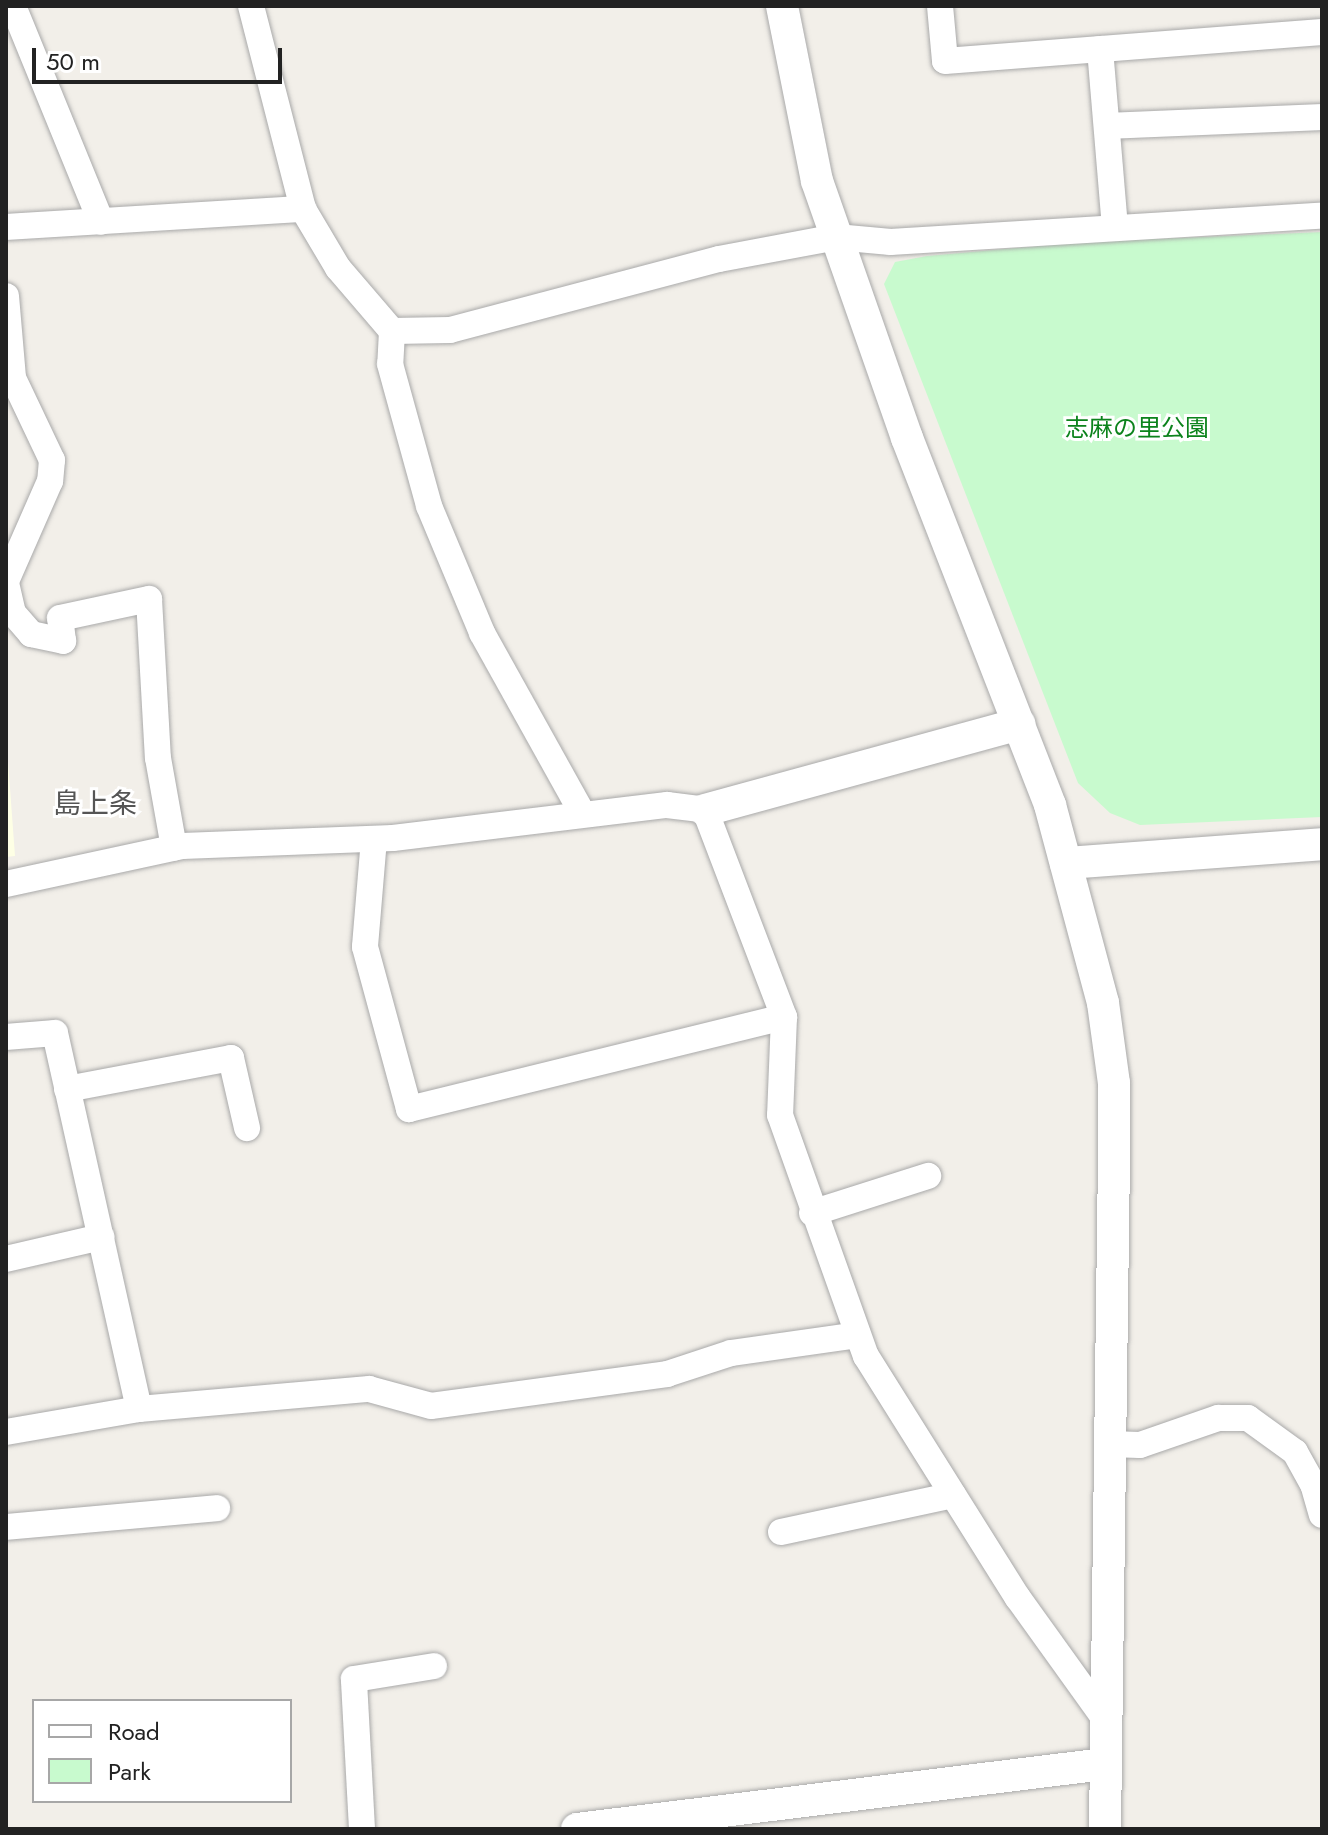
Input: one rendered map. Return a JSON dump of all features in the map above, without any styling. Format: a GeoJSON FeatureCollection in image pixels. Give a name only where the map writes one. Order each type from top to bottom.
{"type":"FeatureCollection","features":[{"type":"Feature","properties":{"kind":"street"},"geometry":{"type":"LineString","coordinates":[[6,7],[13,6],[101,222]]}},
{"type":"Feature","properties":{"kind":"street"},"geometry":{"type":"LineString","coordinates":[[251,6],[303,209],[338,268],[392,331],[393,377],[429,506],[482,633],[582,813]]}},
{"type":"Feature","properties":{"kind":"street"},"geometry":{"type":"LineString","coordinates":[[782,6],[817,181],[907,438],[1019,724],[1066,863],[1103,1003],[1114,1083],[1105,1829]]}},
{"type":"Feature","properties":{"kind":"street"},"geometry":{"type":"LineString","coordinates":[[940,6],[945,61],[1322,32]]}},
{"type":"Feature","properties":{"kind":"street"},"geometry":{"type":"LineString","coordinates":[[1100,49],[1115,227]]}},
{"type":"Feature","properties":{"kind":"street"},"geometry":{"type":"LineString","coordinates":[[1107,126],[1322,117]]}},
{"type":"Feature","properties":{"kind":"street"},"geometry":{"type":"LineString","coordinates":[[6,227],[303,209]]}},
{"type":"Feature","properties":{"kind":"street"},"geometry":{"type":"LineString","coordinates":[[392,331],[450,330],[719,259],[836,237],[891,242],[1322,216]]}},
{"type":"Feature","properties":{"kind":"street"},"geometry":{"type":"LineString","coordinates":[[6,296],[13,378],[52,460],[50,481],[6,582],[13,613],[31,634],[63,641],[60,618],[149,599],[158,758],[174,848]]}},
{"type":"Feature","properties":{"kind":"street"},"geometry":{"type":"LineString","coordinates":[[6,884],[174,848],[374,839],[667,805],[705,810],[1019,724]]}},
{"type":"Feature","properties":{"kind":"street"},"geometry":{"type":"LineString","coordinates":[[705,810],[784,1017],[780,1115],[857,1335],[1018,1598],[1105,1719]]}},
{"type":"Feature","properties":{"kind":"street"},"geometry":{"type":"LineString","coordinates":[[374,839],[365,947],[409,1109],[784,1017]]}},
{"type":"Feature","properties":{"kind":"street"},"geometry":{"type":"LineString","coordinates":[[1066,863],[1322,844]]}},
{"type":"Feature","properties":{"kind":"street"},"geometry":{"type":"LineString","coordinates":[[6,1037],[55,1033],[139,1409]]}},
{"type":"Feature","properties":{"kind":"street"},"geometry":{"type":"LineString","coordinates":[[67,1089],[231,1058],[247,1128]]}},
{"type":"Feature","properties":{"kind":"street"},"geometry":{"type":"LineString","coordinates":[[812,1213],[928,1176]]}},
{"type":"Feature","properties":{"kind":"street"},"geometry":{"type":"LineString","coordinates":[[6,1259],[101,1237]]}},
{"type":"Feature","properties":{"kind":"street"},"geometry":{"type":"LineString","coordinates":[[6,1432],[139,1409],[369,1389],[431,1406],[667,1374],[731,1353],[857,1335]]}},
{"type":"Feature","properties":{"kind":"street"},"geometry":{"type":"LineString","coordinates":[[1109,1444],[1140,1445],[1218,1418],[1248,1418],[1295,1452],[1313,1484],[1322,1515]]}},
{"type":"Feature","properties":{"kind":"street"},"geometry":{"type":"LineString","coordinates":[[781,1532],[953,1495]]}},
{"type":"Feature","properties":{"kind":"street"},"geometry":{"type":"LineString","coordinates":[[6,1527],[217,1508]]}},
{"type":"Feature","properties":{"kind":"street"},"geometry":{"type":"LineString","coordinates":[[362,1829],[354,1679],[434,1666]]}},
{"type":"Feature","properties":{"kind":"street"},"geometry":{"type":"LineString","coordinates":[[577,1829],[1104,1764]]}},
{"type":"Feature","properties":{"kind":"shaded area"},"geometry":{"type":"Polygon","coordinates":[[[6,734],[15,856],[6,857],[6,734]]]}},
{"type":"Feature","properties":{"kind":"green space","name":"志麻の里公園"},"geometry":{"type":"Polygon","coordinates":[[[1322,232],[1322,817],[1140,825],[1110,813],[1078,783],[884,284],[895,262],[927,256],[1083,242],[1322,232]]]}},
{"type":"Feature","properties":{"kind":"district","name":"島上条"},"geometry":{"type":"Point","coordinates":[95,804]}}]}
